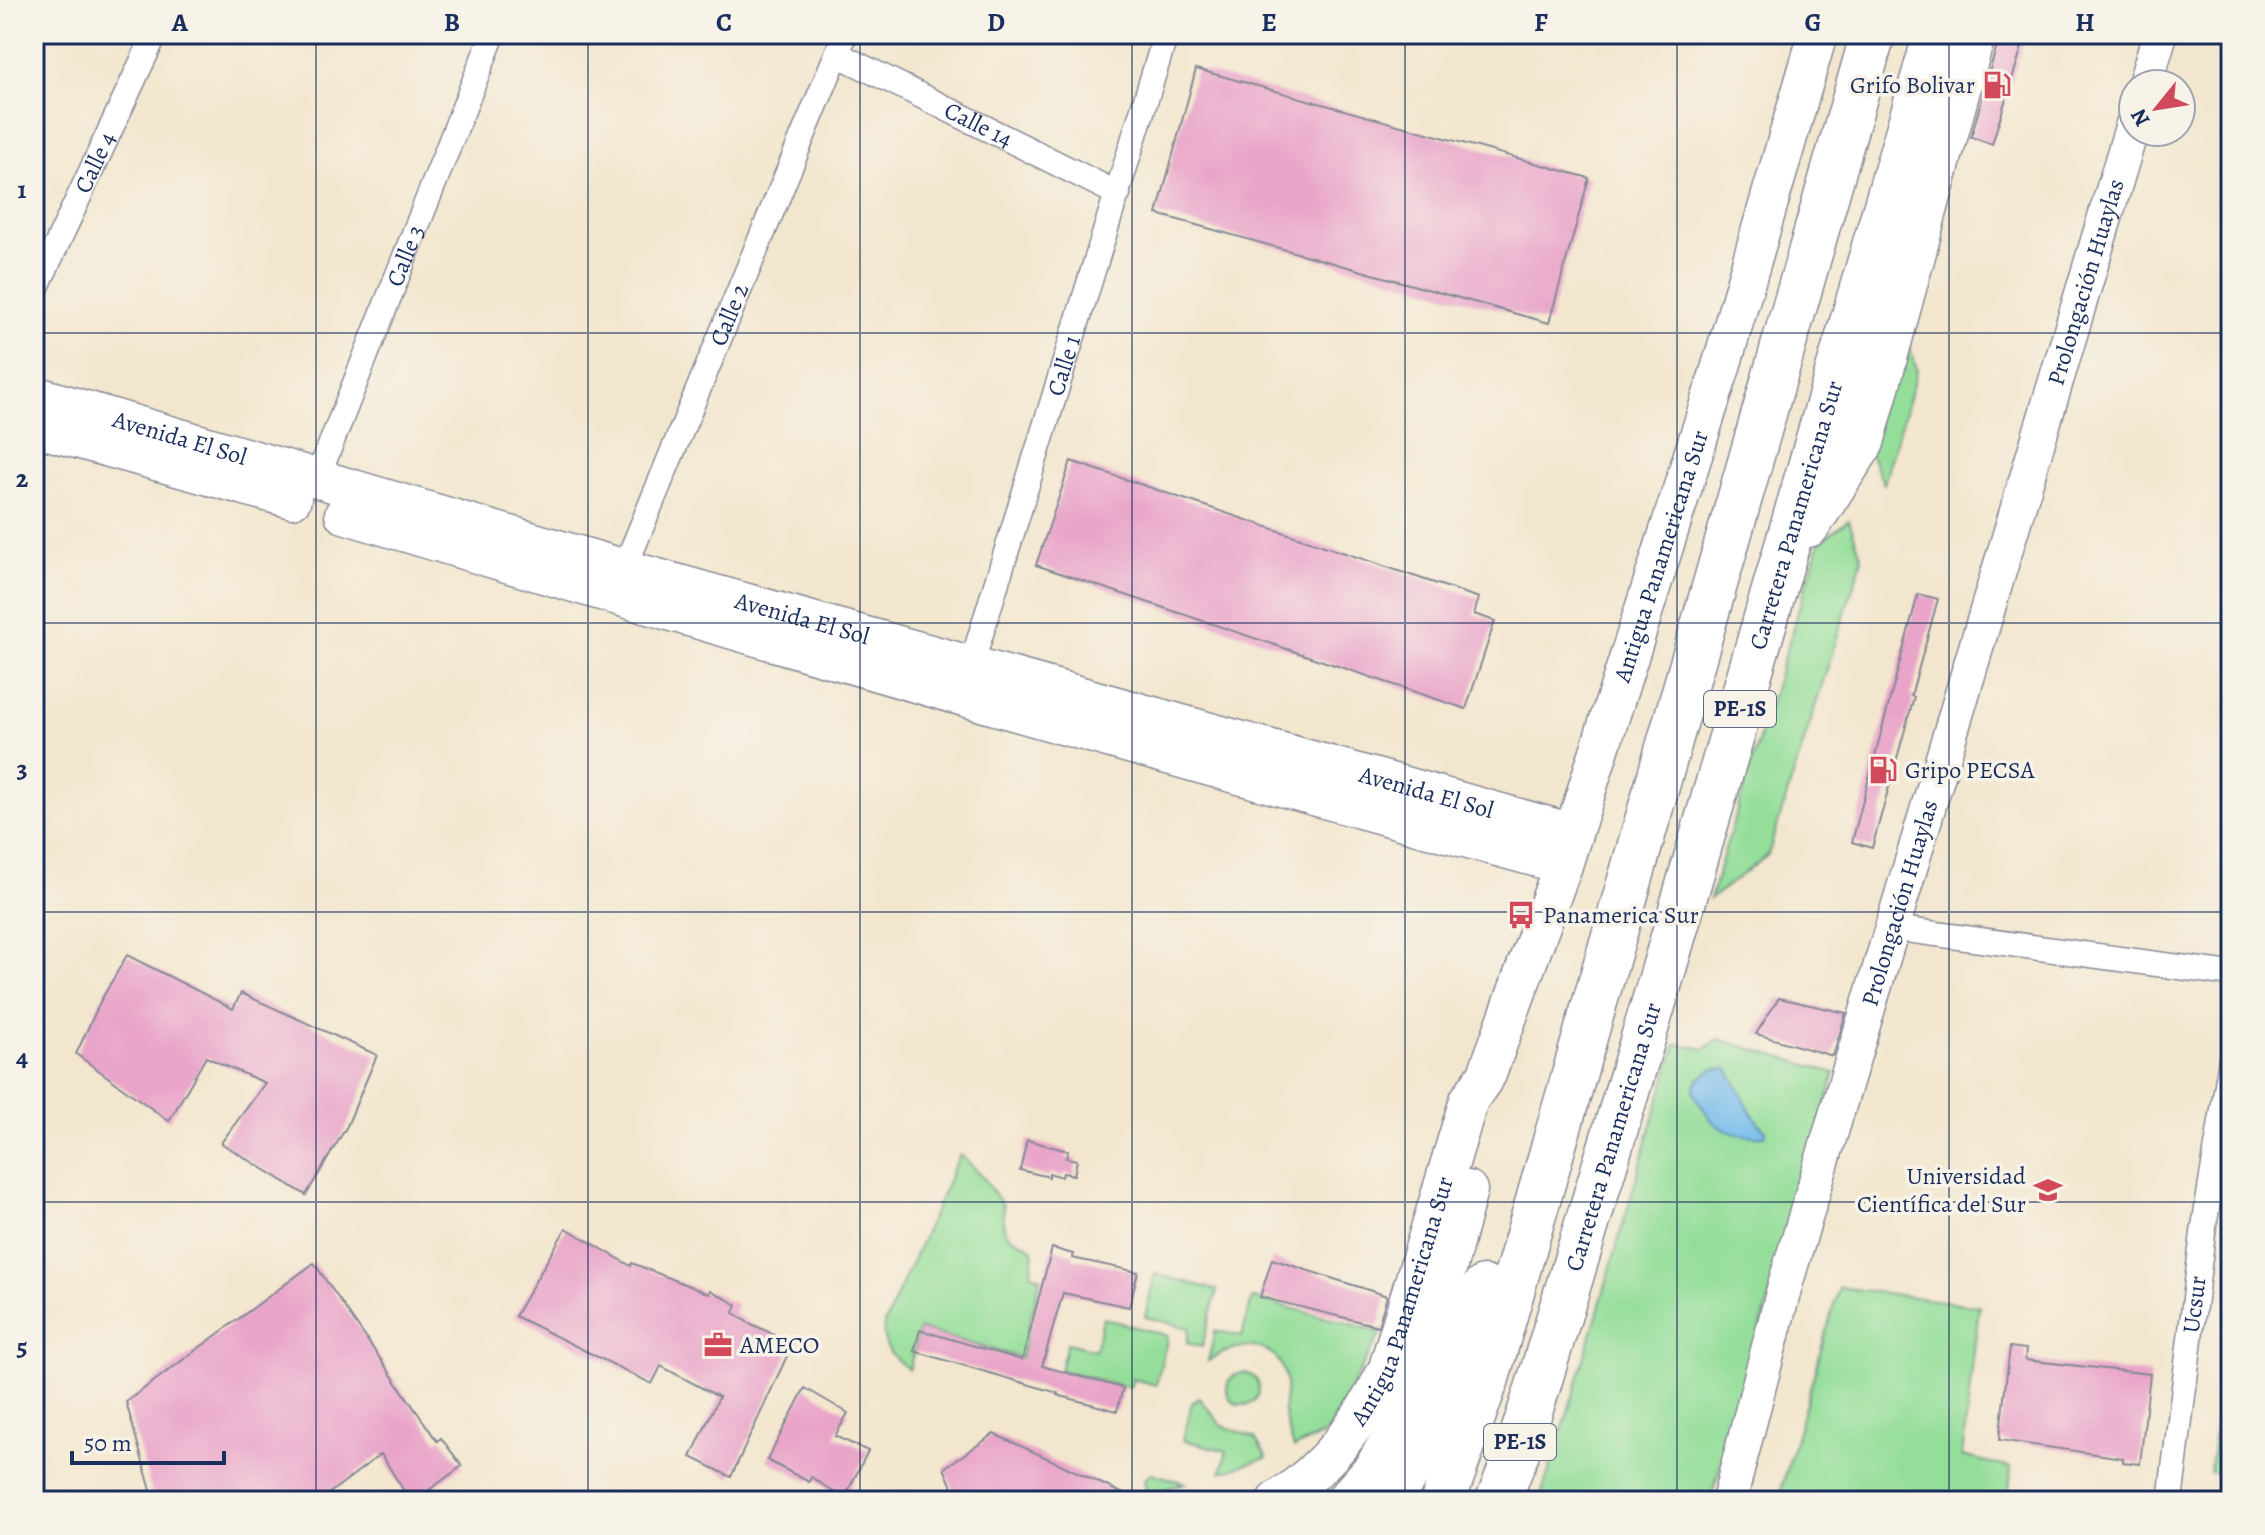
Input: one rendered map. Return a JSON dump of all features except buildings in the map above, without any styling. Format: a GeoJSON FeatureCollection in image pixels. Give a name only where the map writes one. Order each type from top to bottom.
{"type":"FeatureCollection","features":[{"type":"Feature","properties":{"kind":"highway","name":"PE-1S"},"geometry":{"type":"LineString","coordinates":[[1443,1501],[1487,1378],[1873,34]]}},
{"type":"Feature","properties":{"kind":"highway","name":"Carretera Panamericana Sur"},"geometry":{"type":"LineString","coordinates":[[1498,1501],[1539,1383],[1783,564],[1936,34]]}},
{"type":"Feature","properties":{"kind":"highway"},"geometry":{"type":"LineString","coordinates":[[1783,564],[1862,442],[1973,34]]}},
{"type":"Feature","properties":{"kind":"highway"},"geometry":{"type":"LineString","coordinates":[[1386,1501],[1418,1455],[1441,1410],[1524,1171],[1580,1058]]}},
{"type":"Feature","properties":{"kind":"highway"},"geometry":{"type":"LineString","coordinates":[[1527,1501],[1539,1434],[1539,1383]]}},
{"type":"Feature","properties":{"kind":"main road","name":"Antigua Panamericana Sur"},"geometry":{"type":"LineString","coordinates":[[1276,1501],[1312,1475],[1335,1452],[1372,1401],[1388,1368],[1469,1100],[1487,1074],[1568,849],[1720,370],[1818,34]]}},
{"type":"Feature","properties":{"kind":"main road","name":"Avenida El Sol"},"geometry":{"type":"LineString","coordinates":[[34,395],[317,479],[619,582]]}},
{"type":"Feature","properties":{"kind":"main road","name":"Avenida El Sol"},"geometry":{"type":"LineString","coordinates":[[34,427],[303,502],[619,582],[1568,849]]}},
{"type":"Feature","properties":{"kind":"main road","name":"Antigua Panamericana Sur"},"geometry":{"type":"LineString","coordinates":[[1344,1501],[1374,1467],[1413,1399],[1489,1106],[1487,1074]]}},
{"type":"Feature","properties":{"kind":"street","name":"Calle 4"},"geometry":{"type":"LineString","coordinates":[[34,293],[155,34]]}},
{"type":"Feature","properties":{"kind":"street","name":"Calle 3"},"geometry":{"type":"LineString","coordinates":[[317,479],[493,34]]}},
{"type":"Feature","properties":{"kind":"street","name":"Calle 1"},"geometry":{"type":"LineString","coordinates":[[966,681],[1166,34]]}},
{"type":"Feature","properties":{"kind":"street"},"geometry":{"type":"LineString","coordinates":[[2150,68],[2160,34]]}},
{"type":"Feature","properties":{"kind":"street","name":"Calle 14"},"geometry":{"type":"LineString","coordinates":[[841,44],[1118,194]]}},
{"type":"Feature","properties":{"kind":"street","name":"Calle 2"},"geometry":{"type":"LineString","coordinates":[[619,582],[841,44]]}},
{"type":"Feature","properties":{"kind":"street","name":"Prolongación Huaylas"},"geometry":{"type":"LineString","coordinates":[[1729,1501],[1785,1285],[2126,148]]}},
{"type":"Feature","properties":{"kind":"street"},"geometry":{"type":"LineString","coordinates":[[1892,928],[2231,974]]}},
{"type":"Feature","properties":{"kind":"street","name":"Ucsur"},"geometry":{"type":"LineString","coordinates":[[2170,1501],[2203,1233],[2231,1060]]}},
{"type":"Feature","properties":{"kind":"green space"},"geometry":{"type":"Polygon","coordinates":[[[1901,324],[1917,370],[1884,484],[1869,452],[1901,324]]]}},
{"type":"Feature","properties":{"kind":"green space"},"geometry":{"type":"Polygon","coordinates":[[[1849,520],[1862,559],[1768,855],[1710,899],[1819,543],[1849,520]]]}},
{"type":"Feature","properties":{"kind":"green space"},"geometry":{"type":"Polygon","coordinates":[[[1718,1039],[1835,1073],[1710,1501],[1539,1501],[1676,1044],[1705,1049],[1718,1039]]]}},
{"type":"Feature","properties":{"kind":"green space"},"geometry":{"type":"Polygon","coordinates":[[[960,1154],[982,1176],[1003,1206],[1003,1224],[1008,1235],[1032,1248],[1031,1274],[1041,1277],[1021,1358],[920,1329],[909,1370],[886,1345],[884,1325],[960,1154]]]}},
{"type":"Feature","properties":{"kind":"green space"},"geometry":{"type":"Polygon","coordinates":[[[1155,1274],[1217,1290],[1202,1347],[1187,1343],[1189,1328],[1145,1317],[1155,1274]]]}},
{"type":"Feature","properties":{"kind":"green space"},"geometry":{"type":"Polygon","coordinates":[[[1839,1287],[1979,1306],[1962,1456],[2011,1468],[2008,1501],[1778,1501],[1839,1287]]]}},
{"type":"Feature","properties":{"kind":"green space"},"geometry":{"type":"Polygon","coordinates":[[[1252,1298],[1381,1332],[1331,1425],[1324,1434],[1294,1448],[1284,1412],[1286,1381],[1275,1357],[1255,1347],[1244,1347],[1219,1354],[1208,1361],[1215,1331],[1242,1336],[1252,1298]]]}},
{"type":"Feature","properties":{"kind":"green space"},"geometry":{"type":"Polygon","coordinates":[[[1103,1318],[1168,1336],[1156,1385],[1133,1379],[1130,1388],[1060,1370],[1067,1343],[1095,1350],[1103,1318]]]}},
{"type":"Feature","properties":{"kind":"green space"},"geometry":{"type":"Polygon","coordinates":[[[2225,1334],[2231,1334],[2231,1475],[2210,1472],[2225,1334]]]}},
{"type":"Feature","properties":{"kind":"green space"},"geometry":{"type":"Polygon","coordinates":[[[1243,1373],[1255,1377],[1259,1389],[1255,1401],[1243,1405],[1231,1401],[1227,1389],[1231,1377],[1243,1373]]]}},
{"type":"Feature","properties":{"kind":"green space"},"geometry":{"type":"Polygon","coordinates":[[[1200,1398],[1221,1425],[1255,1438],[1267,1458],[1221,1472],[1227,1451],[1183,1440],[1192,1402],[1200,1398]]]}},
{"type":"Feature","properties":{"kind":"green space"},"geometry":{"type":"Polygon","coordinates":[[[1151,1473],[1185,1483],[1147,1494],[1144,1480],[1151,1473]]]}},
{"type":"Feature","properties":{"kind":"water"},"geometry":{"type":"Polygon","coordinates":[[[1714,1069],[1727,1069],[1754,1117],[1766,1131],[1765,1136],[1732,1132],[1712,1121],[1694,1090],[1697,1081],[1714,1069]]]}},
{"type":"Feature","properties":{"kind":"place","name":"Grifo Bolivar"},"geometry":{"type":"Point","coordinates":[1997,85]}},
{"type":"Feature","properties":{"kind":"place","name":"Gripo PECSA"},"geometry":{"type":"Point","coordinates":[1883,770]}},
{"type":"Feature","properties":{"kind":"place","name":"Panamerica Sur"},"geometry":{"type":"Point","coordinates":[1521,915]}},
{"type":"Feature","properties":{"kind":"place","name":"Universidad Científica del Sur"},"geometry":{"type":"Point","coordinates":[2048,1190]}},
{"type":"Feature","properties":{"kind":"place","name":"AMECO"},"geometry":{"type":"Point","coordinates":[718,1345]}}]}
